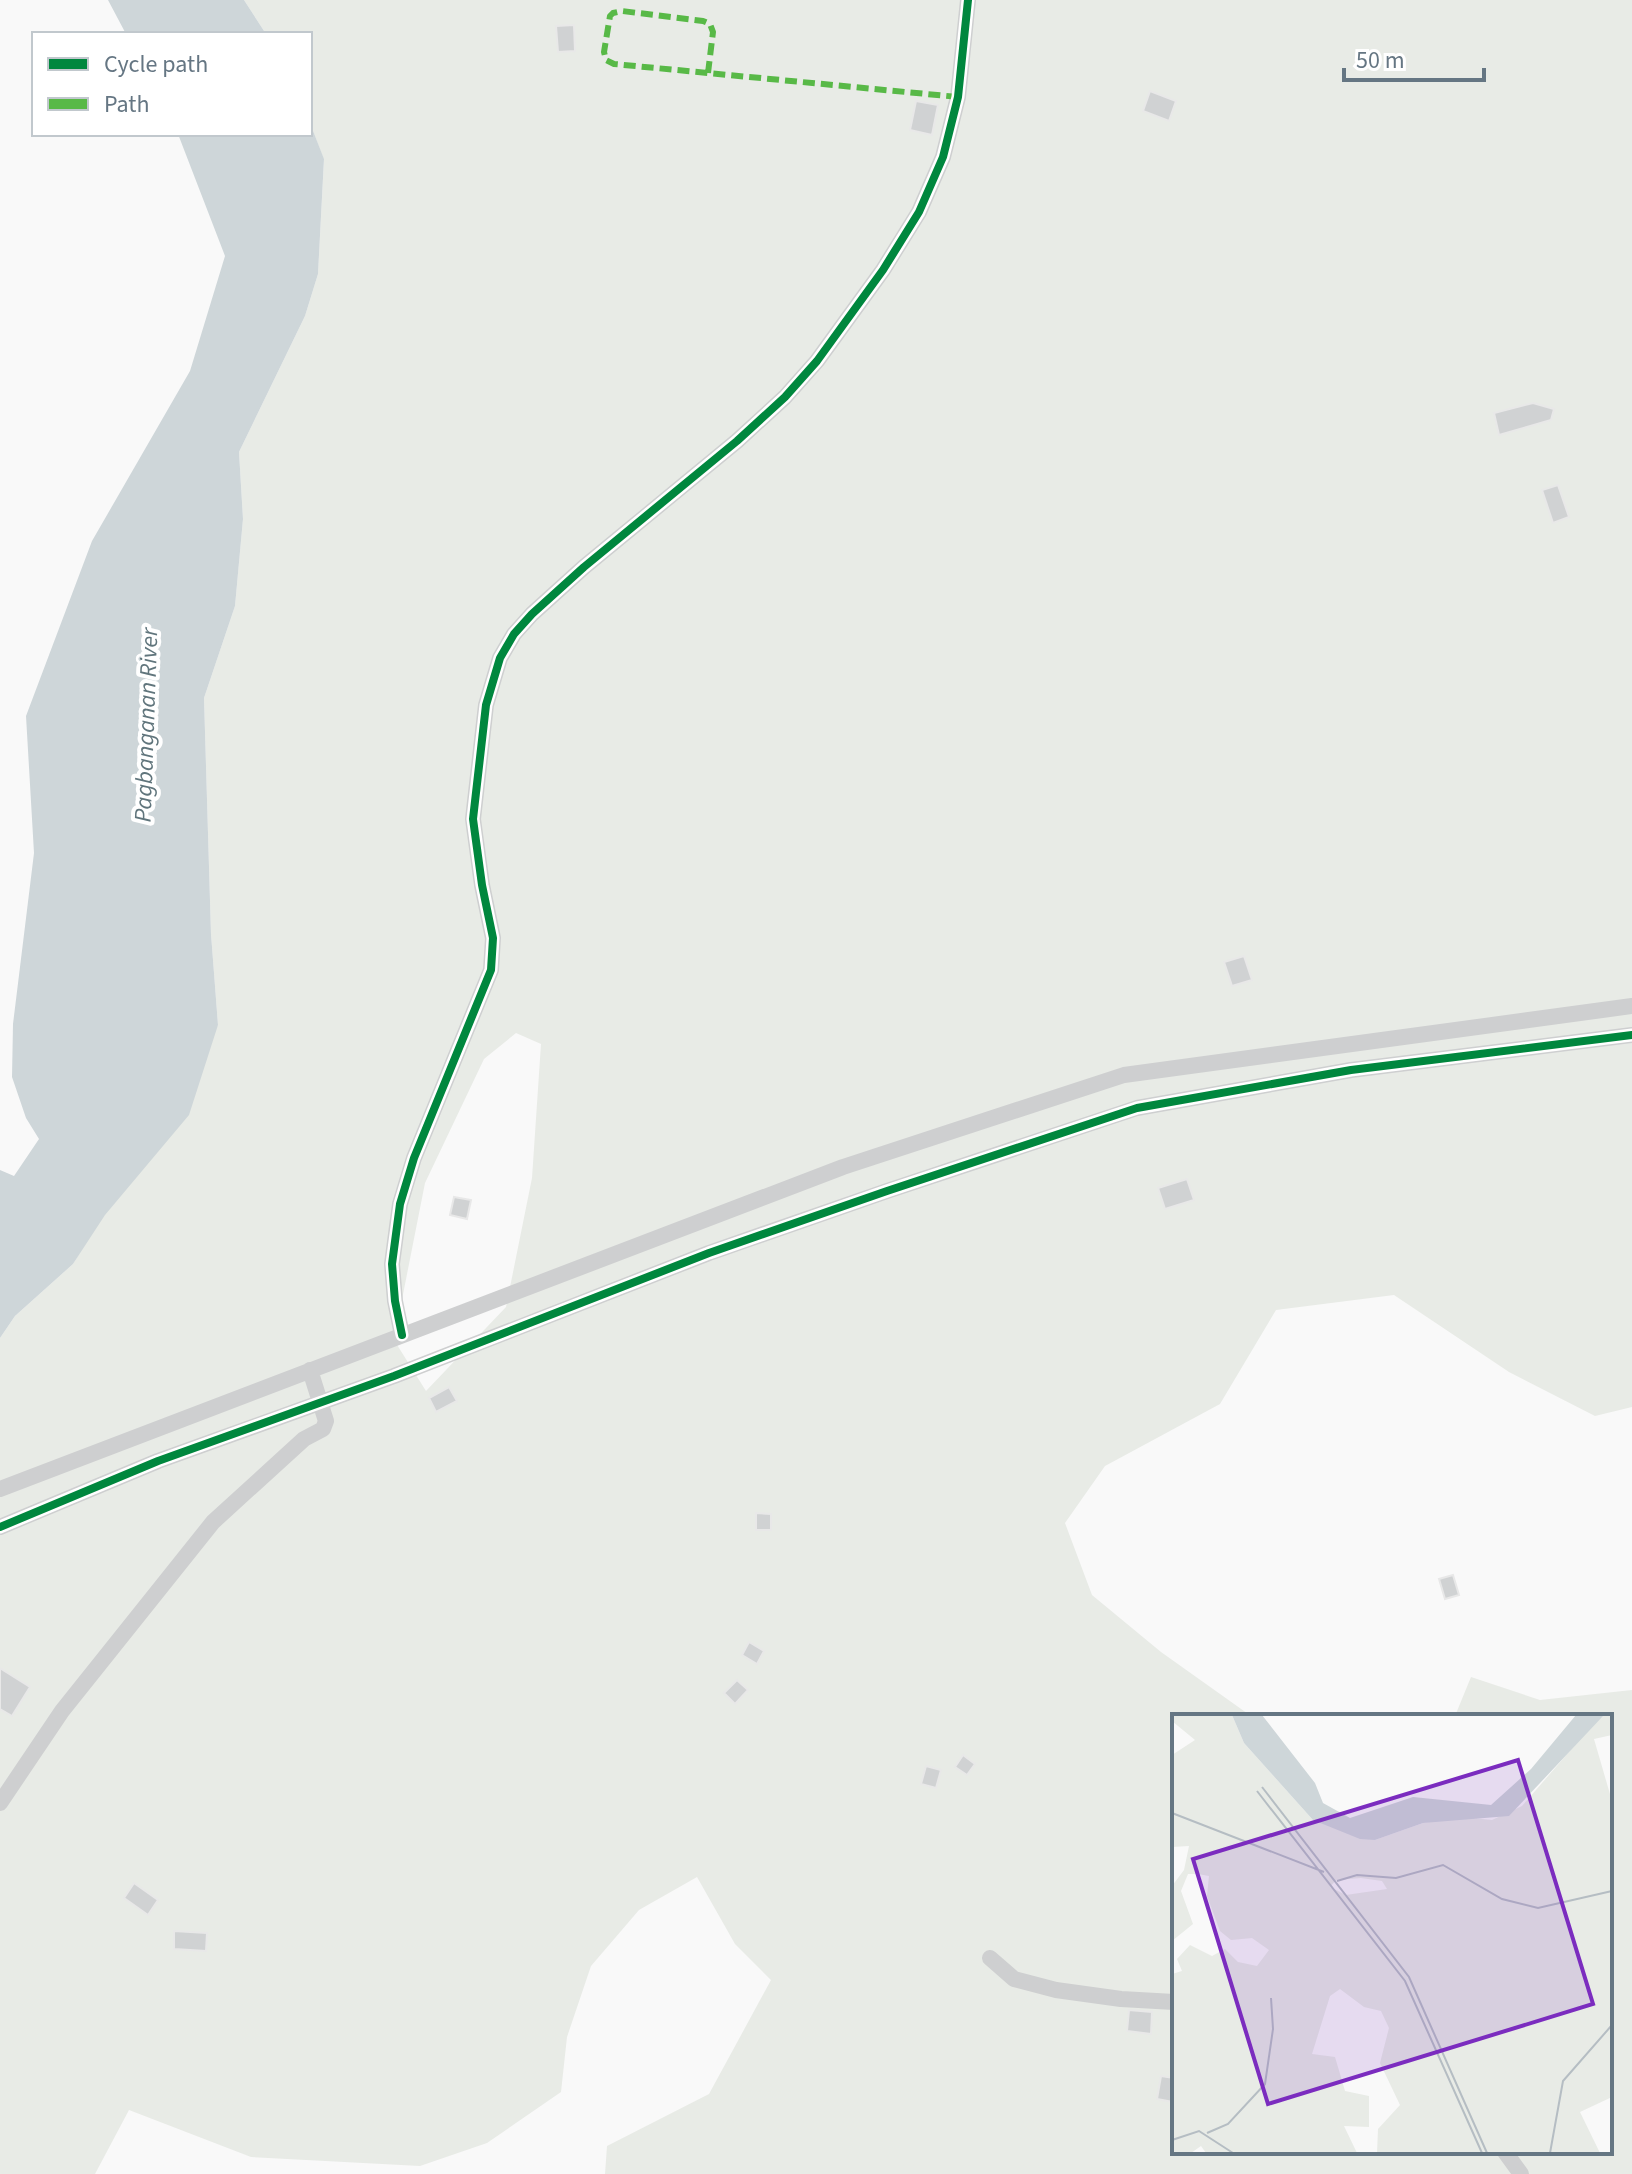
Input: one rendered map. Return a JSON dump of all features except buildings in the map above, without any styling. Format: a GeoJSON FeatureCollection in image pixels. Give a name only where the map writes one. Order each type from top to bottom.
{"type":"FeatureCollection","features":[{"type":"Feature","properties":{"kind":"street"},"geometry":{"type":"LineString","coordinates":[[402,1335],[392,1264],[400,1204],[414,1158],[491,970],[493,938],[473,819],[486,705],[500,658],[514,634],[532,614],[785,397],[817,361],[874,281],[919,212],[943,157],[958,97],[968,0]]}},
{"type":"Feature","properties":{"kind":"street"},"geometry":{"type":"LineString","coordinates":[[0,1489],[843,1167],[1124,1075],[1632,1006]]}},
{"type":"Feature","properties":{"kind":"street"},"geometry":{"type":"LineString","coordinates":[[0,1527],[158,1461],[322,1402],[709,1253],[1137,1108],[1351,1070],[1632,1035]]}},
{"type":"Feature","properties":{"kind":"street"},"geometry":{"type":"LineString","coordinates":[[0,1803],[62,1711],[213,1522],[304,1439],[323,1429],[326,1421],[322,1402],[310,1370]]}},
{"type":"Feature","properties":{"kind":"street"},"geometry":{"type":"LineString","coordinates":[[990,1958],[1014,1979],[1056,1990],[1172,2002]]}},
{"type":"Feature","properties":{"kind":"street"},"geometry":{"type":"LineString","coordinates":[[1506,2154],[1521,2174]]}},
{"type":"Feature","properties":{"kind":"shaded area"},"geometry":{"type":"Polygon","coordinates":[[[244,0],[1632,0],[1632,1407],[1595,1416],[1509,1372],[1394,1295],[1276,1310],[1220,1404],[1105,1466],[1065,1523],[1092,1595],[1161,1652],[1248,1714],[1172,1714],[1172,2154],[1612,2154],[1612,1714],[1456,1714],[1471,1677],[1540,1700],[1632,1690],[1632,2174],[605,2174],[607,2146],[709,2094],[771,1980],[735,1944],[697,1877],[639,1910],[591,1966],[567,2037],[561,2092],[487,2143],[420,2166],[251,2157],[129,2110],[95,2174],[0,2174],[0,1338],[15,1316],[73,1264],[218,1025],[211,934],[204,698],[235,606],[243,519],[239,452],[305,316],[318,274],[324,160],[312,128],[312,32],[265,32],[244,0]],[[516,1033],[484,1059],[425,1183],[394,1340],[426,1391],[506,1307],[532,1178],[541,1044],[516,1033]]]}},
{"type":"Feature","properties":{"kind":"water"},"geometry":{"type":"Polygon","coordinates":[[[108,0],[244,0],[265,32],[125,32],[108,0]]]}},
{"type":"Feature","properties":{"kind":"water","name":"Pagbanganan River"},"geometry":{"type":"Polygon","coordinates":[[[312,128],[324,159],[318,274],[305,316],[239,452],[243,519],[235,606],[204,698],[211,934],[218,1025],[189,1115],[105,1215],[73,1264],[15,1316],[0,1338],[0,1170],[14,1176],[39,1139],[26,1118],[12,1077],[13,1024],[34,853],[26,716],[92,541],[190,371],[225,256],[179,136],[312,136],[312,128]]]}},
{"type":"Feature","properties":{"kind":"marked path"},"geometry":{"type":"LineString","coordinates":[[708,73],[713,32],[710,24],[622,11],[610,16],[604,52],[606,60],[614,64],[958,97]]}},
{"type":"Feature","properties":{"kind":"cycle path"},"geometry":{"type":"LineString","coordinates":[[402,1335],[392,1264],[400,1204],[414,1158],[491,970],[493,938],[473,819],[486,705],[500,658],[514,634],[532,614],[785,397],[817,361],[883,270],[919,212],[943,157],[958,97],[968,0]]}},
{"type":"Feature","properties":{"kind":"cycle path"},"geometry":{"type":"LineString","coordinates":[[0,1527],[158,1461],[394,1376],[709,1253],[1137,1108],[1351,1070],[1632,1035]]}}]}
